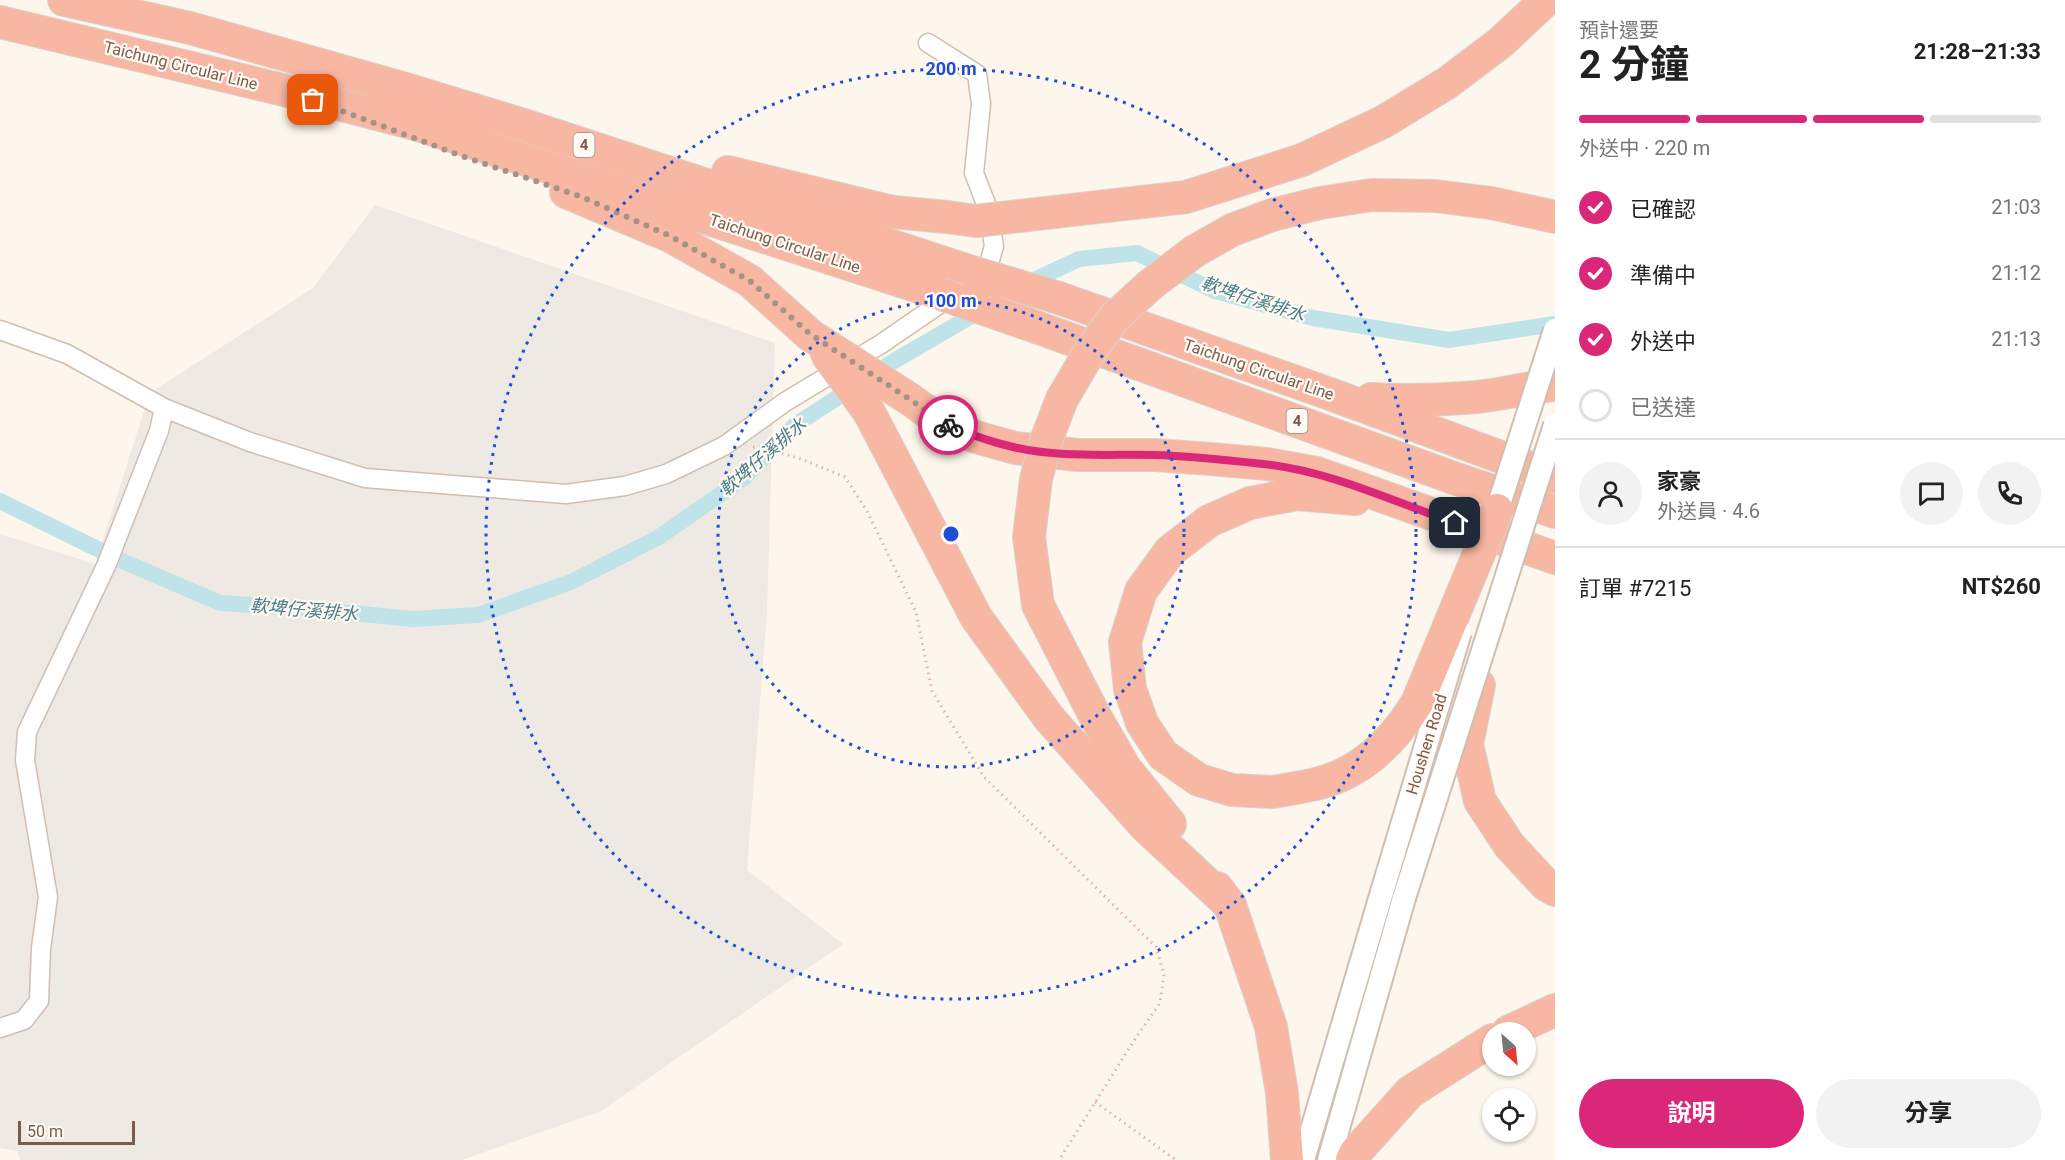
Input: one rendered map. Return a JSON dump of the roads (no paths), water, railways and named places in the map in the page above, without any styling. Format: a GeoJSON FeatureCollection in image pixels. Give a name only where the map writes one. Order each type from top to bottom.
{"type":"FeatureCollection","features":[{"type":"Feature","properties":{"kind":"highway","name":"Taichung Circular Line"},"geometry":{"type":"LineString","coordinates":[[64,0],[190,28],[527,126],[975,273],[1059,298],[1555,477]]}},
{"type":"Feature","properties":{"kind":"highway"},"geometry":{"type":"LineString","coordinates":[[527,126],[893,212],[976,220],[1186,197],[1302,160],[1383,122],[1447,83],[1500,43],[1546,0]]}},
{"type":"Feature","properties":{"kind":"highway","name":"Taichung Circular Line"},"geometry":{"type":"LineString","coordinates":[[0,21],[415,124],[524,158],[941,294],[1451,477],[1555,512]]}},
{"type":"Feature","properties":{"kind":"highway"},"geometry":{"type":"LineString","coordinates":[[292,92],[462,156],[582,197],[670,236],[750,281],[810,334],[940,421],[976,437],[1015,448],[1077,455],[1155,455],[1267,464],[1317,474],[1555,558]]}},
{"type":"Feature","properties":{"kind":"highway"},"geometry":{"type":"LineString","coordinates":[[1287,1160],[1282,1093],[1271,1028],[1230,904],[1193,853],[1125,768],[1095,716],[1038,606],[1029,537],[1036,479],[1047,438],[1062,399],[1089,353],[1114,318],[1150,285],[1195,251],[1232,230],[1272,214],[1320,203],[1372,195],[1435,196],[1491,203],[1555,217]]}},
{"type":"Feature","properties":{"kind":"highway"},"geometry":{"type":"LineString","coordinates":[[810,334],[869,412],[975,617],[1042,709],[1145,826],[1230,904]]}},
{"type":"Feature","properties":{"kind":"highway"},"geometry":{"type":"LineString","coordinates":[[1330,394],[1412,402],[1480,396],[1555,385]]}},
{"type":"Feature","properties":{"kind":"highway"},"geometry":{"type":"LineString","coordinates":[[1415,509],[1337,496],[1297,494],[1250,503],[1209,521],[1170,551],[1141,591],[1125,642],[1130,689],[1142,723],[1162,755],[1199,780],[1232,790],[1272,792],[1309,786],[1344,774],[1376,753],[1403,726],[1417,703],[1497,510]]}},
{"type":"Feature","properties":{"kind":"highway"},"geometry":{"type":"LineString","coordinates":[[1490,628],[1467,744],[1480,801],[1509,845],[1550,887]]}},
{"type":"Feature","properties":{"kind":"highway"},"geometry":{"type":"LineString","coordinates":[[1529,1022],[1555,1010]]}},
{"type":"Feature","properties":{"kind":"highway"},"geometry":{"type":"LineString","coordinates":[[1352,1160],[1356,1152],[1410,1092],[1482,1046]]}},
{"type":"Feature","properties":{"kind":"street"},"geometry":{"type":"LineString","coordinates":[[0,330],[67,354],[164,408],[250,442],[365,478],[566,494],[625,486],[666,474],[724,446],[785,402],[881,344],[987,271],[994,246],[988,209],[974,173],[981,104],[977,74],[928,43]]}},
{"type":"Feature","properties":{"kind":"street","name":"Houshen Road"},"geometry":{"type":"LineString","coordinates":[[1303,1160],[1497,510],[1555,330]]}},
{"type":"Feature","properties":{"kind":"street"},"geometry":{"type":"LineString","coordinates":[[0,1028],[24,1020],[39,1001],[41,948],[48,897],[25,760],[27,732],[106,567],[159,431],[164,408]]}},
{"type":"Feature","properties":{"kind":"street","name":"Houshen Road"},"geometry":{"type":"LineString","coordinates":[[1329,1160],[1404,898],[1555,425]]}},
{"type":"Feature","properties":{"kind":"waterway","name":"軟埤仔溪排水"},"geometry":{"type":"LineString","coordinates":[[0,501],[120,560],[220,603],[413,619],[478,615],[571,582],[659,537],[744,478],[795,425],[894,361],[1032,281],[1079,259],[1137,253],[1215,291],[1313,318],[1449,340],[1555,324]]}}]}
